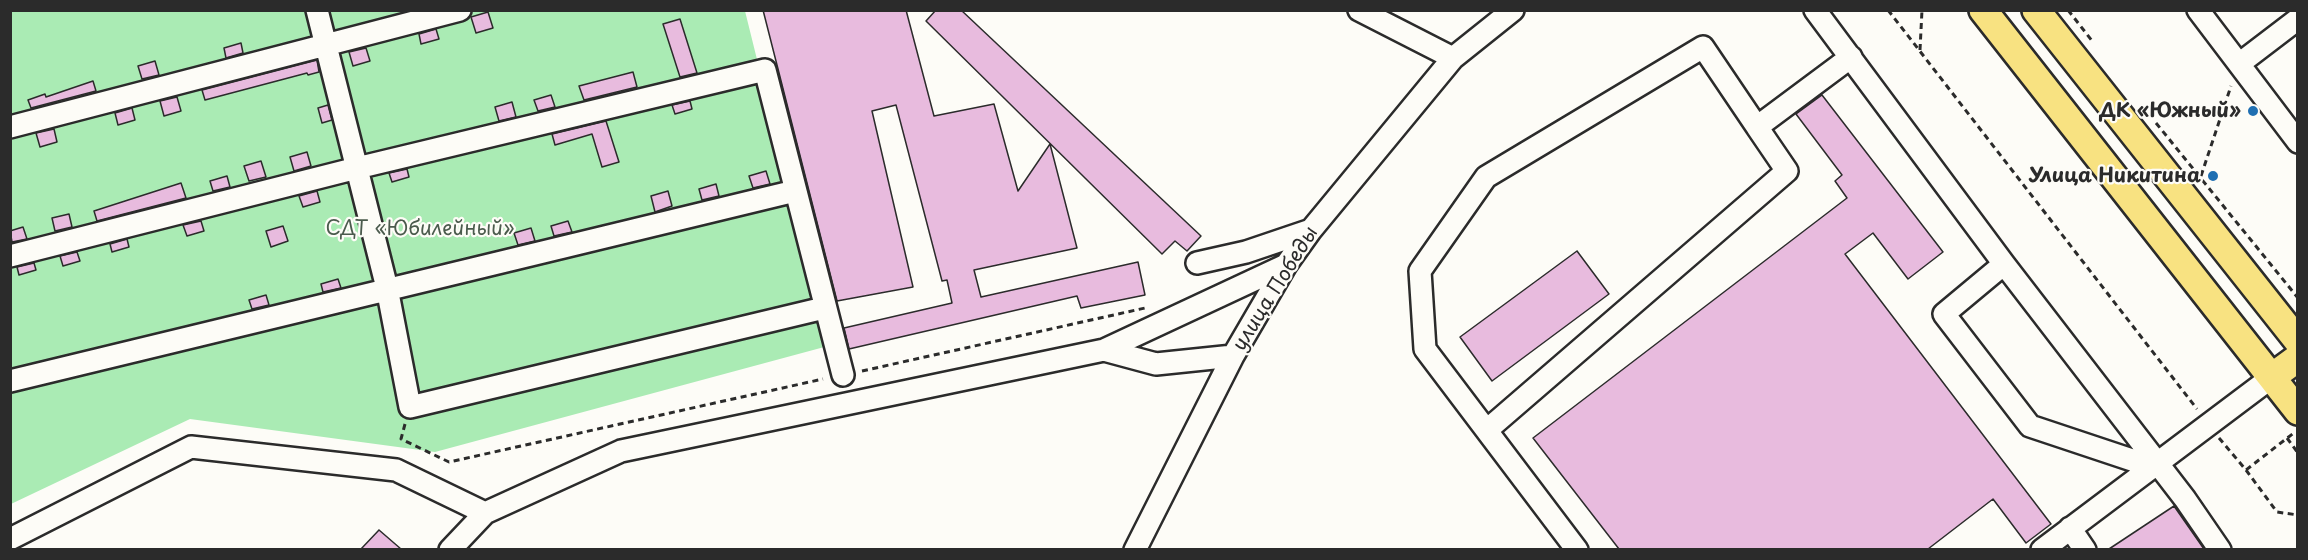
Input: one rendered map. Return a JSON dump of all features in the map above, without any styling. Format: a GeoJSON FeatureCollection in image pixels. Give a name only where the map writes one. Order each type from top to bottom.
{"type":"FeatureCollection","features":[{"type":"Feature","properties":{"kind":"main road"},"geometry":{"type":"LineString","coordinates":[[1983,10],[2272,378],[2297,421]]}},
{"type":"Feature","properties":{"kind":"main road"},"geometry":{"type":"LineString","coordinates":[[2036,10],[2298,342]]}},
{"type":"Feature","properties":{"kind":"main road"},"geometry":{"type":"LineString","coordinates":[[2272,378],[2298,358]]}},
{"type":"Feature","properties":{"kind":"street"},"geometry":{"type":"LineString","coordinates":[[317,10],[387,288],[410,407],[824,308]]}},
{"type":"Feature","properties":{"kind":"street"},"geometry":{"type":"LineString","coordinates":[[10,127],[460,10]]}},
{"type":"Feature","properties":{"kind":"street"},"geometry":{"type":"LineString","coordinates":[[1359,10],[1453,58]]}},
{"type":"Feature","properties":{"kind":"street","name":"улица Победы"},"geometry":{"type":"LineString","coordinates":[[1135,549],[1233,356],[1286,265],[1311,230],[1453,58],[1513,10]]}},
{"type":"Feature","properties":{"kind":"street"},"geometry":{"type":"LineString","coordinates":[[1815,10],[2004,264],[2185,499],[2220,549]]}},
{"type":"Feature","properties":{"kind":"street"},"geometry":{"type":"LineString","coordinates":[[2198,10],[2296,137]]}},
{"type":"Feature","properties":{"kind":"street"},"geometry":{"type":"LineString","coordinates":[[2239,64],[2298,19]]}},
{"type":"Feature","properties":{"kind":"street"},"geometry":{"type":"LineString","coordinates":[[1487,430],[1787,171],[1703,47],[1486,177],[1420,271],[1425,349],[1577,549]]}},
{"type":"Feature","properties":{"kind":"street"},"geometry":{"type":"LineString","coordinates":[[1757,127],[1851,57]]}},
{"type":"Feature","properties":{"kind":"street"},"geometry":{"type":"LineString","coordinates":[[10,256],[357,168],[765,70],[824,308],[843,375]]}},
{"type":"Feature","properties":{"kind":"street"},"geometry":{"type":"LineString","coordinates":[[10,381],[795,191]]}},
{"type":"Feature","properties":{"kind":"street"},"geometry":{"type":"LineString","coordinates":[[1197,262],[1246,252],[1311,230]]}},
{"type":"Feature","properties":{"kind":"street"},"geometry":{"type":"LineString","coordinates":[[2004,264],[1944,314],[2030,426],[2135,461],[2156,464]]}},
{"type":"Feature","properties":{"kind":"street"},"geometry":{"type":"LineString","coordinates":[[450,549],[485,513],[621,450],[1104,350],[1286,265]]}},
{"type":"Feature","properties":{"kind":"street"},"geometry":{"type":"LineString","coordinates":[[1104,350],[1156,364],[1233,356]]}},
{"type":"Feature","properties":{"kind":"street"},"geometry":{"type":"LineString","coordinates":[[2042,549],[2272,378]]}},
{"type":"Feature","properties":{"kind":"street"},"geometry":{"type":"LineString","coordinates":[[10,539],[191,447],[396,470],[485,513]]}},
{"type":"Feature","properties":{"kind":"street"},"geometry":{"type":"LineString","coordinates":[[2070,528],[2085,549]]}},
{"type":"Feature","properties":{"kind":"path"},"geometry":{"type":"LineString","coordinates":[[1888,10],[2277,512],[2298,515]]}},
{"type":"Feature","properties":{"kind":"path"},"geometry":{"type":"LineString","coordinates":[[1920,52],[1922,10]]}},
{"type":"Feature","properties":{"kind":"path"},"geometry":{"type":"LineString","coordinates":[[2068,10],[2095,46]]}},
{"type":"Feature","properties":{"kind":"path"},"geometry":{"type":"LineString","coordinates":[[2201,177],[2239,64]]}},
{"type":"Feature","properties":{"kind":"path"},"geometry":{"type":"LineString","coordinates":[[2151,116],[2298,298]]}},
{"type":"Feature","properties":{"kind":"path"},"geometry":{"type":"LineString","coordinates":[[410,407],[401,439],[449,462],[1148,307]]}},
{"type":"Feature","properties":{"kind":"path"},"geometry":{"type":"LineString","coordinates":[[2246,470],[2286,438],[2297,421]]}},
{"type":"Feature","properties":{"kind":"path"},"geometry":{"type":"LineString","coordinates":[[2286,438],[2298,453]]}},
{"type":"Feature","properties":{"kind":"green space","name":"СДТ «Юбилейный»"},"geometry":{"type":"Polygon","coordinates":[[[10,11],[745,11],[828,346],[435,452],[190,419],[11,504],[10,11]]]}},
{"type":"Feature","properties":{"kind":"building"},"geometry":{"type":"Polygon","coordinates":[[[763,10],[906,10],[934,116],[994,104],[1018,191],[1050,144],[1077,248],[974,270],[981,297],[1138,262],[1145,295],[1081,308],[1077,296],[849,349],[844,328],[952,303],[947,280],[942,281],[896,105],[872,111],[913,287],[837,301],[763,10]]]}},
{"type":"Feature","properties":{"kind":"building"},"geometry":{"type":"Polygon","coordinates":[[[936,10],[961,10],[1201,236],[1187,251],[1175,241],[1162,254],[926,21],[936,10]]]}},
{"type":"Feature","properties":{"kind":"building"},"geometry":{"type":"Polygon","coordinates":[[[488,12],[493,28],[476,33],[471,17],[488,12]]]}},
{"type":"Feature","properties":{"kind":"building"},"geometry":{"type":"Polygon","coordinates":[[[680,19],[697,73],[680,77],[663,24],[680,19]]]}},
{"type":"Feature","properties":{"kind":"building"},"geometry":{"type":"Polygon","coordinates":[[[436,29],[439,39],[421,44],[419,34],[436,29]]]}},
{"type":"Feature","properties":{"kind":"building"},"geometry":{"type":"Polygon","coordinates":[[[241,43],[243,53],[226,58],[224,48],[241,43]]]}},
{"type":"Feature","properties":{"kind":"building"},"geometry":{"type":"Polygon","coordinates":[[[366,48],[370,61],[353,66],[349,52],[366,48]]]}},
{"type":"Feature","properties":{"kind":"building"},"geometry":{"type":"Polygon","coordinates":[[[317,60],[319,72],[308,75],[307,73],[205,100],[202,90],[317,60]]]}},
{"type":"Feature","properties":{"kind":"building"},"geometry":{"type":"Polygon","coordinates":[[[155,61],[159,75],[142,79],[138,66],[155,61]]]}},
{"type":"Feature","properties":{"kind":"building"},"geometry":{"type":"Polygon","coordinates":[[[633,72],[637,87],[584,100],[579,86],[633,72]]]}},
{"type":"Feature","properties":{"kind":"building"},"geometry":{"type":"Polygon","coordinates":[[[93,81],[96,91],[31,108],[28,100],[45,94],[46,97],[93,81]]]}},
{"type":"Feature","properties":{"kind":"building"},"geometry":{"type":"Polygon","coordinates":[[[551,95],[555,107],[538,111],[534,100],[551,95]]]}},
{"type":"Feature","properties":{"kind":"building"},"geometry":{"type":"Polygon","coordinates":[[[1822,95],[1943,252],[1908,279],[1873,233],[1845,254],[2051,524],[2026,543],[1993,499],[1928,549],[1619,549],[1533,438],[1847,198],[1835,181],[1842,175],[1796,114],[1822,95]]]}},
{"type":"Feature","properties":{"kind":"building"},"geometry":{"type":"Polygon","coordinates":[[[177,97],[181,111],[164,116],[160,101],[177,97]]]}},
{"type":"Feature","properties":{"kind":"building"},"geometry":{"type":"Polygon","coordinates":[[[690,101],[692,109],[675,114],[672,105],[690,101]]]}},
{"type":"Feature","properties":{"kind":"building"},"geometry":{"type":"Polygon","coordinates":[[[512,102],[516,117],[499,121],[495,107],[512,102]]]}},
{"type":"Feature","properties":{"kind":"building"},"geometry":{"type":"Polygon","coordinates":[[[328,105],[332,120],[322,123],[318,108],[328,105]]]}},
{"type":"Feature","properties":{"kind":"building"},"geometry":{"type":"Polygon","coordinates":[[[132,108],[135,120],[118,125],[115,113],[132,108]]]}},
{"type":"Feature","properties":{"kind":"building"},"geometry":{"type":"Polygon","coordinates":[[[606,121],[619,162],[602,167],[592,134],[555,145],[552,134],[606,121]]]}},
{"type":"Feature","properties":{"kind":"building"},"geometry":{"type":"Polygon","coordinates":[[[54,129],[57,142],[40,147],[36,133],[54,129]]]}},
{"type":"Feature","properties":{"kind":"building"},"geometry":{"type":"Polygon","coordinates":[[[307,152],[311,166],[294,171],[290,157],[307,152]]]}},
{"type":"Feature","properties":{"kind":"building"},"geometry":{"type":"Polygon","coordinates":[[[261,161],[266,177],[249,181],[244,166],[261,161]]]}},
{"type":"Feature","properties":{"kind":"building"},"geometry":{"type":"Polygon","coordinates":[[[407,169],[409,177],[392,182],[389,173],[407,169]]]}},
{"type":"Feature","properties":{"kind":"building"},"geometry":{"type":"Polygon","coordinates":[[[766,171],[770,184],[753,188],[749,176],[766,171]]]}},
{"type":"Feature","properties":{"kind":"building"},"geometry":{"type":"Polygon","coordinates":[[[227,176],[230,187],[213,191],[210,181],[227,176]]]}},
{"type":"Feature","properties":{"kind":"building"},"geometry":{"type":"Polygon","coordinates":[[[181,183],[186,198],[97,221],[94,211],[181,183]]]}},
{"type":"Feature","properties":{"kind":"building"},"geometry":{"type":"Polygon","coordinates":[[[716,184],[719,196],[702,200],[699,189],[716,184]]]}},
{"type":"Feature","properties":{"kind":"building"},"geometry":{"type":"Polygon","coordinates":[[[317,191],[320,202],[303,207],[299,196],[317,191]]]}},
{"type":"Feature","properties":{"kind":"building"},"geometry":{"type":"Polygon","coordinates":[[[668,191],[672,206],[655,212],[651,196],[668,191]]]}},
{"type":"Feature","properties":{"kind":"building"},"geometry":{"type":"Polygon","coordinates":[[[69,214],[72,227],[55,231],[52,218],[69,214]]]}},
{"type":"Feature","properties":{"kind":"building"},"geometry":{"type":"Polygon","coordinates":[[[201,221],[204,231],[187,236],[183,225],[201,221]]]}},
{"type":"Feature","properties":{"kind":"building"},"geometry":{"type":"Polygon","coordinates":[[[568,221],[572,232],[554,236],[551,226],[568,221]]]}},
{"type":"Feature","properties":{"kind":"building"},"geometry":{"type":"Polygon","coordinates":[[[283,226],[288,241],[271,247],[266,231],[283,226]]]}},
{"type":"Feature","properties":{"kind":"building"},"geometry":{"type":"Polygon","coordinates":[[[23,227],[27,239],[12,242],[10,231],[23,227]]]}},
{"type":"Feature","properties":{"kind":"building"},"geometry":{"type":"Polygon","coordinates":[[[531,228],[535,241],[518,245],[514,233],[531,228]]]}},
{"type":"Feature","properties":{"kind":"building"},"geometry":{"type":"Polygon","coordinates":[[[127,239],[129,247],[112,252],[110,244],[127,239]]]}},
{"type":"Feature","properties":{"kind":"building"},"geometry":{"type":"Polygon","coordinates":[[[1577,251],[1609,294],[1492,381],[1460,337],[1577,251]]]}},
{"type":"Feature","properties":{"kind":"building"},"geometry":{"type":"Polygon","coordinates":[[[77,252],[80,261],[63,266],[60,256],[77,252]]]}},
{"type":"Feature","properties":{"kind":"building"},"geometry":{"type":"Polygon","coordinates":[[[34,263],[36,270],[19,275],[17,267],[34,263]]]}},
{"type":"Feature","properties":{"kind":"building"},"geometry":{"type":"Polygon","coordinates":[[[338,279],[341,288],[323,292],[321,284],[338,279]]]}},
{"type":"Feature","properties":{"kind":"building"},"geometry":{"type":"Polygon","coordinates":[[[266,295],[269,305],[252,309],[249,300],[266,295]]]}},
{"type":"Feature","properties":{"kind":"building"},"geometry":{"type":"Polygon","coordinates":[[[2174,506],[2204,549],[2109,549],[2174,506]]]}},
{"type":"Feature","properties":{"kind":"building"},"geometry":{"type":"Polygon","coordinates":[[[379,530],[401,549],[361,549],[379,530]]]}},
{"type":"Feature","properties":{"kind":"place","name":"ДК «Южный»"},"geometry":{"type":"Point","coordinates":[2253,111]}},
{"type":"Feature","properties":{"kind":"place","name":"Улица Никитина"},"geometry":{"type":"Point","coordinates":[2213,176]}}]}
